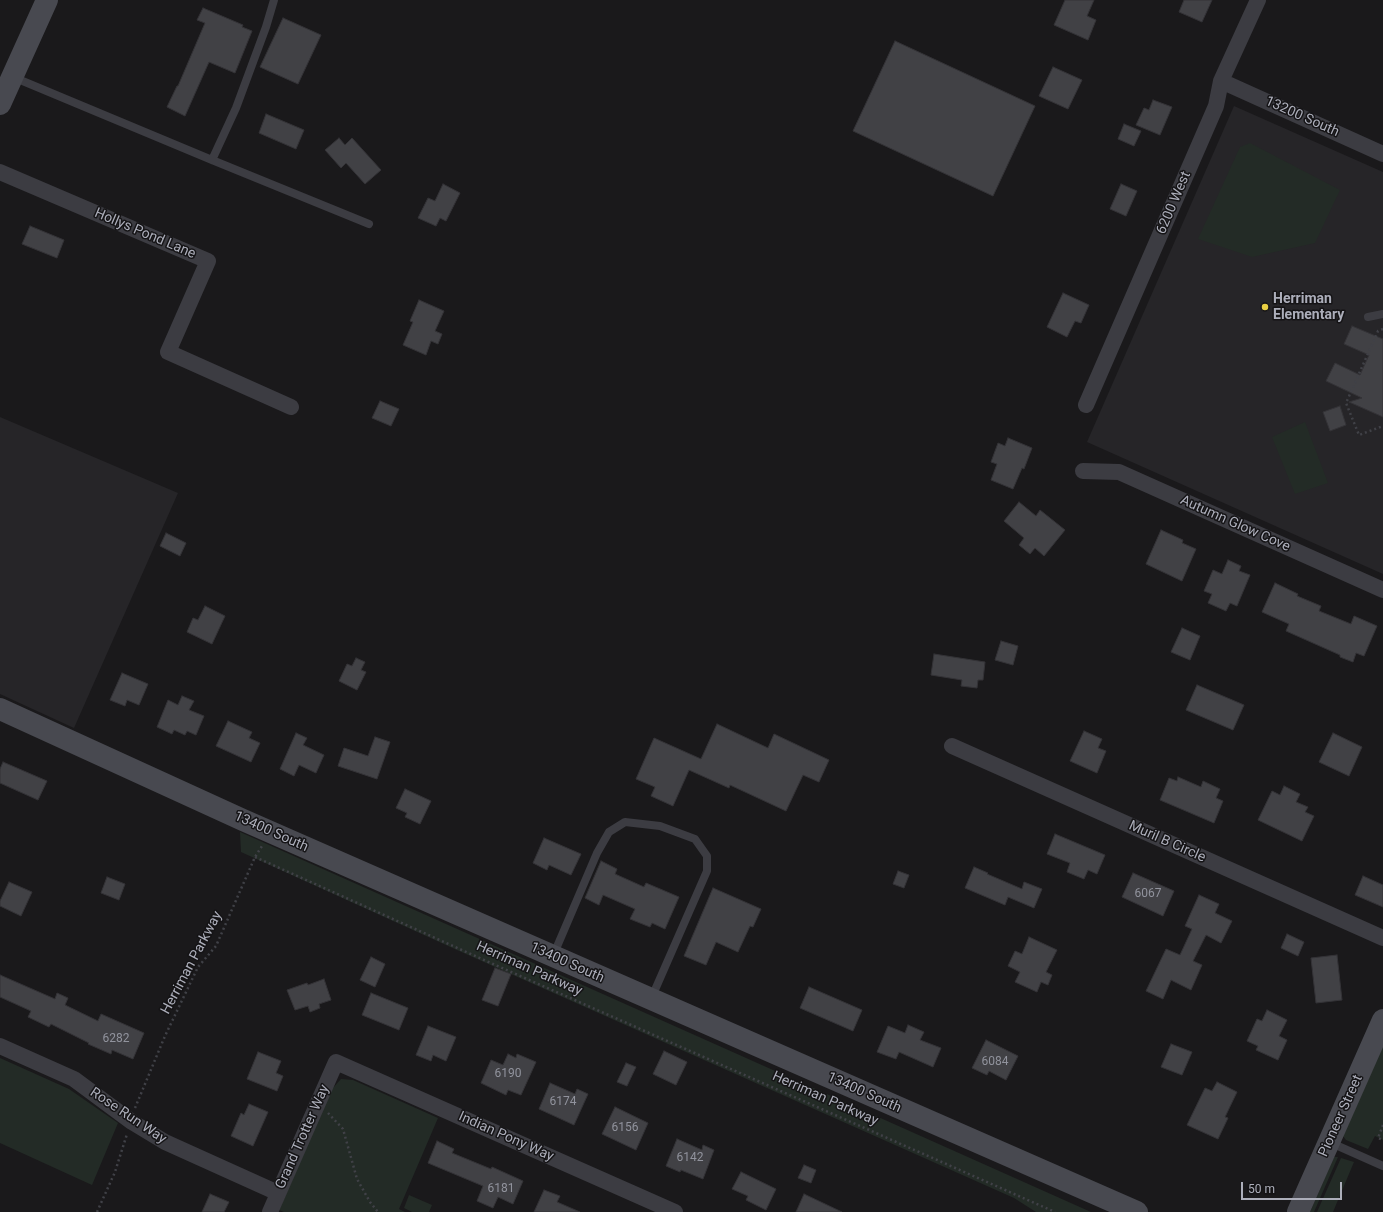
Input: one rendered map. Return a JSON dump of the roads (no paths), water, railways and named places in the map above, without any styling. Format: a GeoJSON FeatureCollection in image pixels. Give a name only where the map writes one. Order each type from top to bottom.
{"type":"FeatureCollection","features":[{"type":"Feature","properties":{"kind":"main road"},"geometry":{"type":"LineString","coordinates":[[0,104],[47,0]]}},
{"type":"Feature","properties":{"kind":"main road","name":"13400 South"},"geometry":{"type":"LineString","coordinates":[[0,709],[243,820],[1137,1212]]}},
{"type":"Feature","properties":{"kind":"main road","name":"Pioneer Street"},"geometry":{"type":"LineString","coordinates":[[1298,1212],[1383,1020]]}},
{"type":"Feature","properties":{"kind":"street","name":"6200 West"},"geometry":{"type":"LineString","coordinates":[[1086,405],[1216,106],[1221,81],[1258,0]]}},
{"type":"Feature","properties":{"kind":"street","name":"13200 South"},"geometry":{"type":"LineString","coordinates":[[1221,81],[1383,154]]}},
{"type":"Feature","properties":{"kind":"street","name":"Hollys Pond Lane"},"geometry":{"type":"LineString","coordinates":[[0,172],[208,261],[168,352],[291,407]]}},
{"type":"Feature","properties":{"kind":"street","name":"Autumn Glow Cove"},"geometry":{"type":"LineString","coordinates":[[1083,471],[1119,472],[1383,590]]}},
{"type":"Feature","properties":{"kind":"street","name":"Muril B Circle"},"geometry":{"type":"LineString","coordinates":[[952,746],[1383,938]]}},
{"type":"Feature","properties":{"kind":"street","name":"Rose Run Way"},"geometry":{"type":"LineString","coordinates":[[0,1046],[74,1079],[132,1122],[165,1142],[278,1192]]}},
{"type":"Feature","properties":{"kind":"street","name":"Grand Trotter Way"},"geometry":{"type":"LineString","coordinates":[[270,1212],[336,1062]]}},
{"type":"Feature","properties":{"kind":"street","name":"Indian Pony Way"},"geometry":{"type":"LineString","coordinates":[[336,1062],[675,1212]]}},
{"type":"Feature","properties":{"kind":"lane"},"geometry":{"type":"LineString","coordinates":[[212,160],[236,108],[266,27],[274,0]]}},
{"type":"Feature","properties":{"kind":"lane"},"geometry":{"type":"LineString","coordinates":[[12,76],[369,224]]}},
{"type":"Feature","properties":{"kind":"lane"},"geometry":{"type":"LineString","coordinates":[[1368,317],[1383,314]]}},
{"type":"Feature","properties":{"kind":"lane"},"geometry":{"type":"LineString","coordinates":[[553,957],[597,853],[609,832],[625,822],[660,826],[695,839],[707,856],[707,871],[650,999]]}},
{"type":"Feature","properties":{"kind":"lane"},"geometry":{"type":"LineString","coordinates":[[1329,1142],[1383,1166]]}},
{"type":"Feature","properties":{"kind":"place","name":"Herriman Elementary"},"geometry":{"type":"Point","coordinates":[1265,307]}}]}
